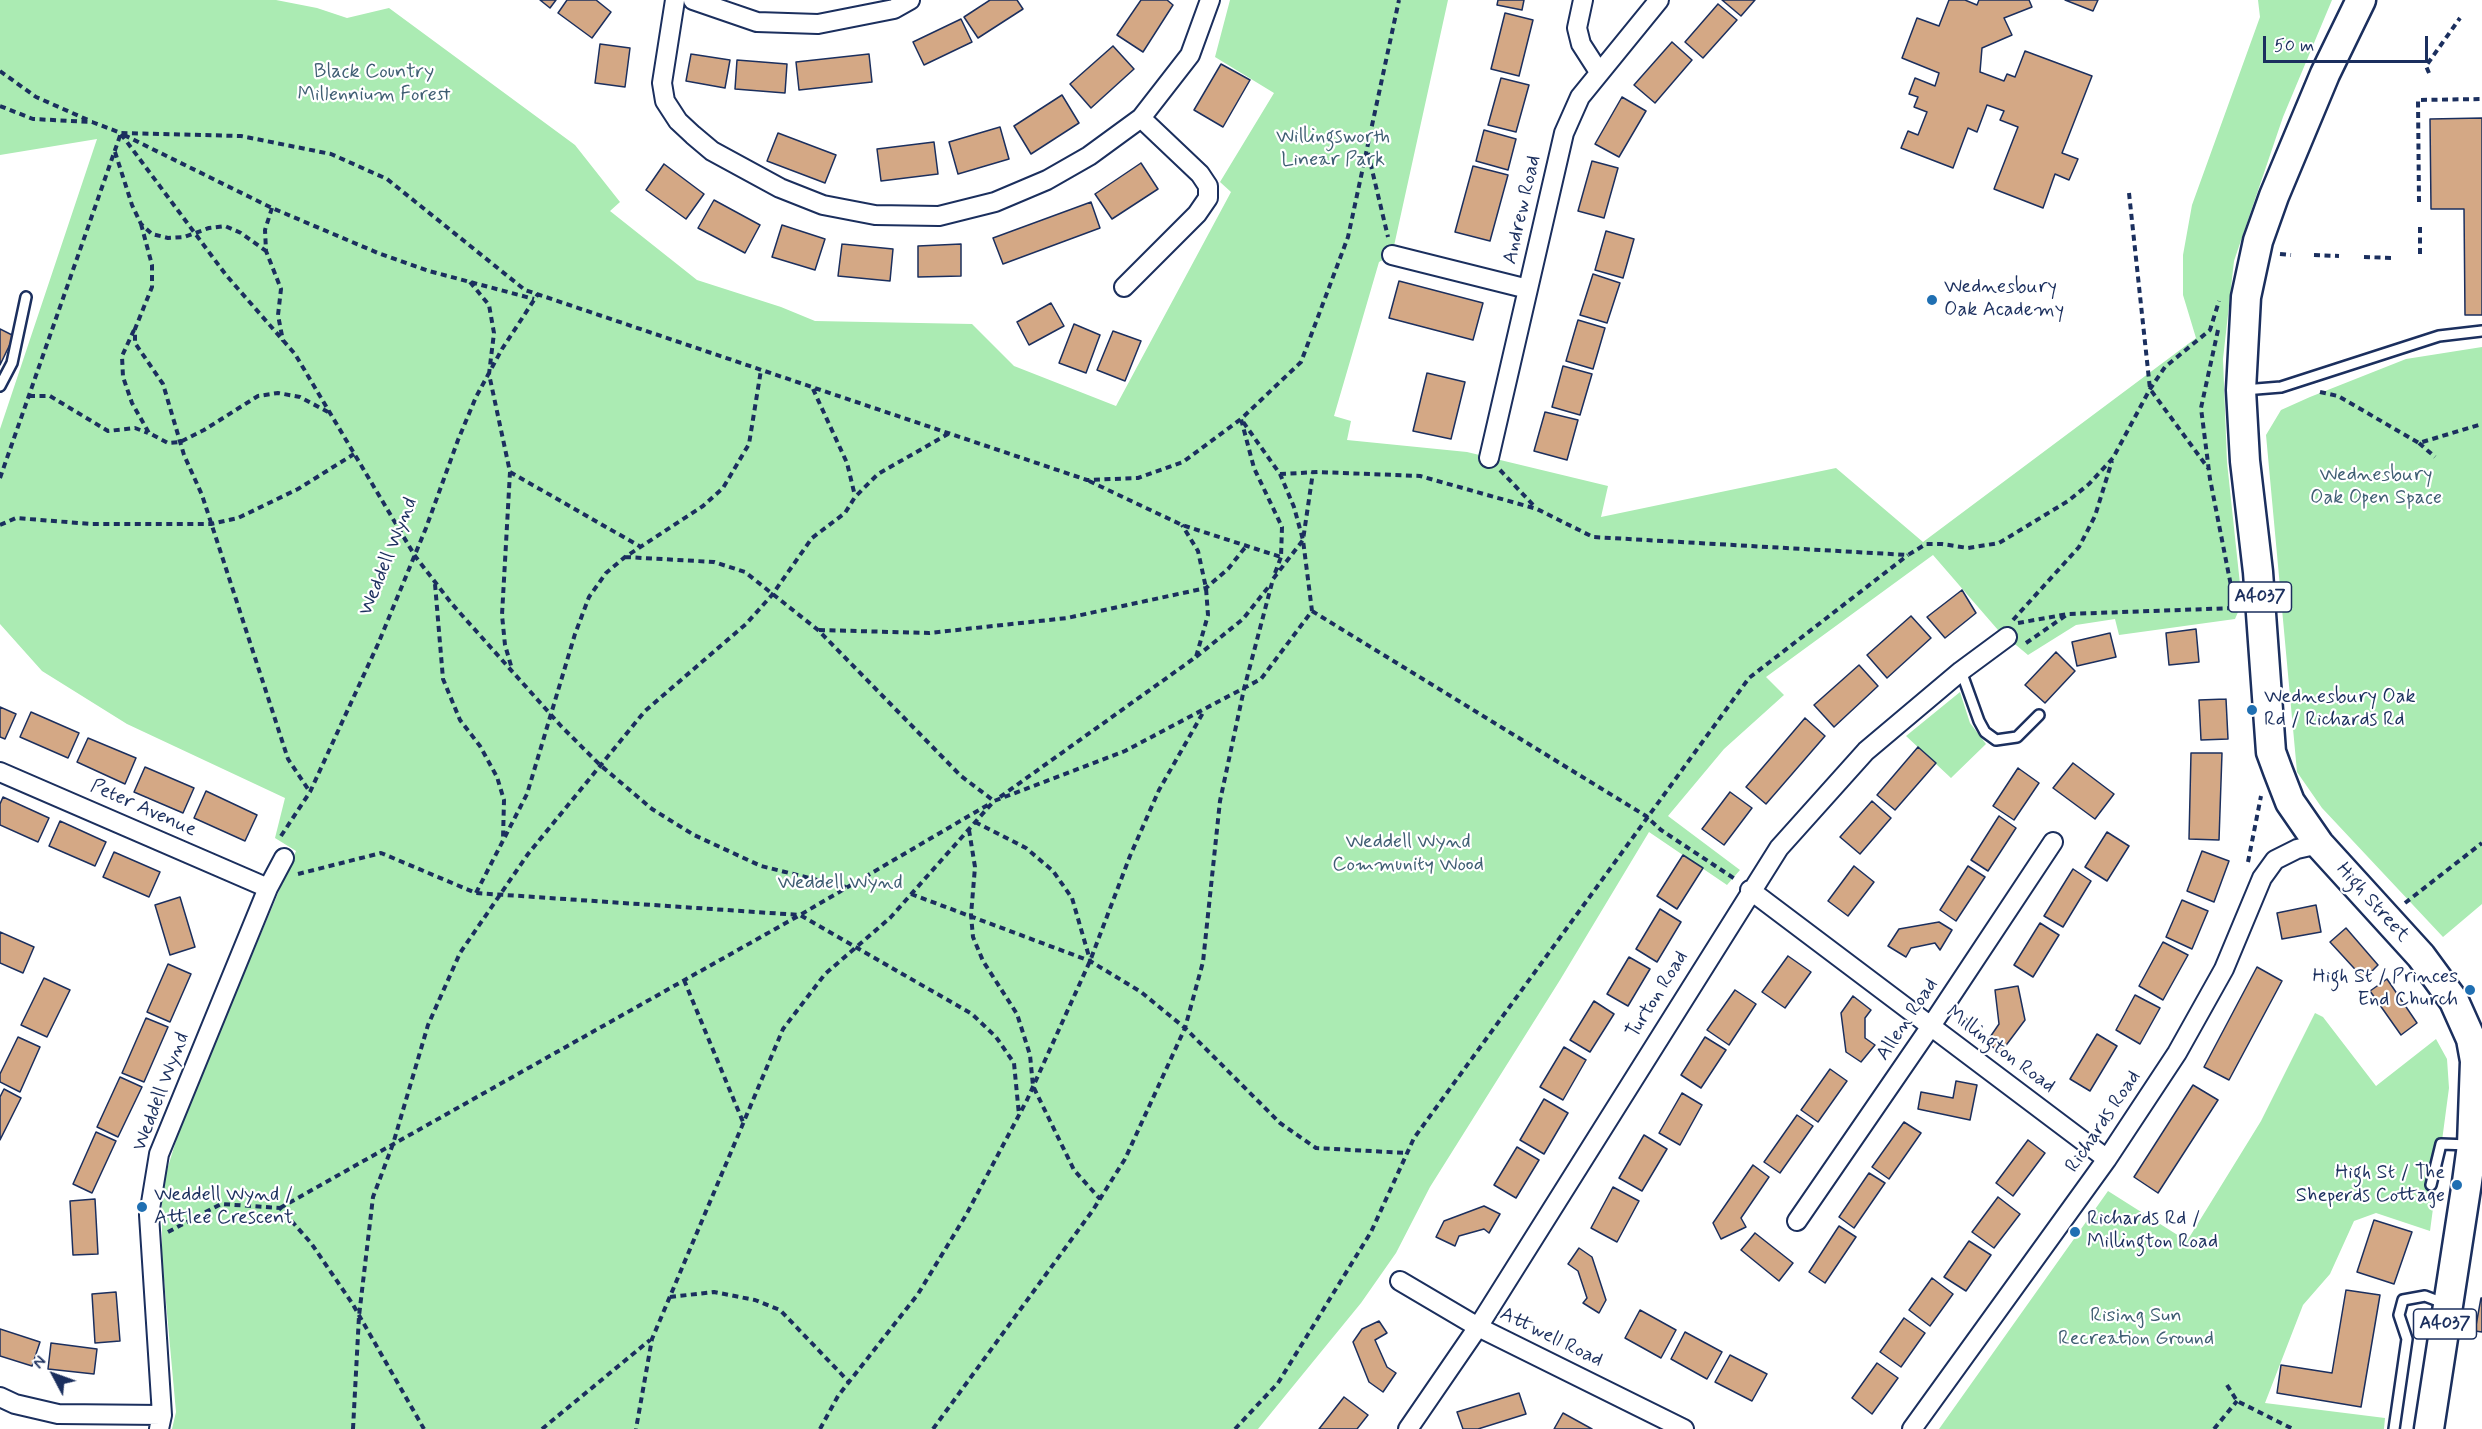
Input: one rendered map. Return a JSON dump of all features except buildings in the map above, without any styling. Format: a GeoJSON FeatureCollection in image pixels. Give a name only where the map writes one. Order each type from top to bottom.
{"type":"FeatureCollection","features":[{"type":"Feature","properties":{"kind":"main road","name":"A4037"},"geometry":{"type":"LineString","coordinates":[[2241,390],[2246,297],[2258,242],[2274,196],[2325,74],[2361,0]]}},
{"type":"Feature","properties":{"kind":"main road","name":"High Street"},"geometry":{"type":"LineString","coordinates":[[2241,390],[2245,461],[2258,572],[2271,752],[2290,801],[2319,844],[2421,956],[2471,1027],[2475,1061],[2471,1183],[2448,1305],[2429,1429]]}},
{"type":"Feature","properties":{"kind":"street"},"geometry":{"type":"LineString","coordinates":[[675,0],[662,83],[665,101],[678,121],[712,151],[780,188],[823,205],[875,215],[939,216],[995,202],[1047,180],[1089,156],[1141,118],[1190,55],[1210,0]]}},
{"type":"Feature","properties":{"kind":"street"},"geometry":{"type":"LineString","coordinates":[[693,0],[757,22],[818,24],[894,9],[910,0]]}},
{"type":"Feature","properties":{"kind":"street"},"geometry":{"type":"LineString","coordinates":[[1583,0],[1577,28],[1581,44],[1599,72]]}},
{"type":"Feature","properties":{"kind":"street","name":"Andrew Road"},"geometry":{"type":"LineString","coordinates":[[1489,458],[1564,133],[1580,97],[1659,0]]}},
{"type":"Feature","properties":{"kind":"street"},"geometry":{"type":"LineString","coordinates":[[1124,287],[1197,214],[1208,198],[1208,186],[1200,174],[1141,118]]}},
{"type":"Feature","properties":{"kind":"street"},"geometry":{"type":"LineString","coordinates":[[1392,255],[1528,289]]}},
{"type":"Feature","properties":{"kind":"street","name":"Turton Road"},"geometry":{"type":"LineString","coordinates":[[1408,1429],[1478,1327],[1750,890],[1779,848],[1866,751],[2008,631]]}},
{"type":"Feature","properties":{"kind":"street","name":"Peter Avenue"},"geometry":{"type":"LineString","coordinates":[[0,772],[268,888]]}},
{"type":"Feature","properties":{"kind":"street","name":"Allen Road"},"geometry":{"type":"LineString","coordinates":[[1797,1221],[2053,843]]}},
{"type":"Feature","properties":{"kind":"street","name":"Richards Road"},"geometry":{"type":"LineString","coordinates":[[1912,1429],[2107,1159],[2202,1010],[2224,969],[2262,878],[2275,860],[2296,849],[2319,844]]}},
{"type":"Feature","properties":{"kind":"street","name":"Weddell Wynd"},"geometry":{"type":"LineString","coordinates":[[161,1422],[149,1215],[159,1154],[268,888],[284,858]]}},
{"type":"Feature","properties":{"kind":"street","name":"Millington Road"},"geometry":{"type":"LineString","coordinates":[[1750,890],[2107,1159]]}},
{"type":"Feature","properties":{"kind":"street","name":"Attwell Road"},"geometry":{"type":"LineString","coordinates":[[1400,1281],[1478,1327],[1684,1429]]}},
{"type":"Feature","properties":{"kind":"street"},"geometry":{"type":"LineString","coordinates":[[0,1397],[15,1404],[58,1414],[161,1422]]}},
{"type":"Feature","properties":{"kind":"lane"},"geometry":{"type":"LineString","coordinates":[[0,386],[12,363],[26,297]]}},
{"type":"Feature","properties":{"kind":"lane"},"geometry":{"type":"LineString","coordinates":[[2241,390],[2290,385],[2439,336],[2482,331]]}},
{"type":"Feature","properties":{"kind":"lane"},"geometry":{"type":"LineString","coordinates":[[1961,671],[1979,721],[1985,732],[1996,740],[2018,737],[2039,715]]}},
{"type":"Feature","properties":{"kind":"lane"},"geometry":{"type":"LineString","coordinates":[[2431,1185],[2441,1144],[2472,1145]]}},
{"type":"Feature","properties":{"kind":"lane"},"geometry":{"type":"LineString","coordinates":[[2394,1429],[2407,1339],[2399,1315],[2403,1299],[2425,1296],[2448,1305]]}},
{"type":"Feature","properties":{"kind":"path"},"geometry":{"type":"LineString","coordinates":[[1087,480],[1138,478],[1183,462],[1241,419],[1301,362],[1348,237],[1399,0]]}},
{"type":"Feature","properties":{"kind":"path"},"geometry":{"type":"LineString","coordinates":[[2429,73],[2426,66],[2460,18]]}},
{"type":"Feature","properties":{"kind":"path"},"geometry":{"type":"LineString","coordinates":[[0,71],[36,96],[121,133],[272,208],[378,253],[429,271],[534,299]]}},
{"type":"Feature","properties":{"kind":"path"},"geometry":{"type":"LineString","coordinates":[[2419,202],[2418,100],[2482,99]]}},
{"type":"Feature","properties":{"kind":"path"},"geometry":{"type":"LineString","coordinates":[[0,106],[33,119],[92,122]]}},
{"type":"Feature","properties":{"kind":"path"},"geometry":{"type":"LineString","coordinates":[[0,478],[121,133]]}},
{"type":"Feature","properties":{"kind":"path"},"geometry":{"type":"LineString","coordinates":[[121,133],[226,274],[295,354],[415,556],[550,715],[599,764],[652,809],[694,834],[761,866],[846,887]]}},
{"type":"Feature","properties":{"kind":"path"},"geometry":{"type":"LineString","coordinates":[[121,133],[241,136],[331,154],[387,179],[525,290],[1087,480],[1182,525],[1281,557]]}},
{"type":"Feature","properties":{"kind":"path"},"geometry":{"type":"LineString","coordinates":[[115,150],[141,224],[152,265],[152,287],[122,356],[123,377],[132,403],[149,433]]}},
{"type":"Feature","properties":{"kind":"path"},"geometry":{"type":"LineString","coordinates":[[1367,150],[1392,255]]}},
{"type":"Feature","properties":{"kind":"path"},"geometry":{"type":"LineString","coordinates":[[2129,193],[2150,389],[2208,469]]}},
{"type":"Feature","properties":{"kind":"path"},"geometry":{"type":"LineString","coordinates":[[272,208],[265,230],[266,251],[281,289],[278,315],[283,341]]}},
{"type":"Feature","properties":{"kind":"path"},"geometry":{"type":"LineString","coordinates":[[141,224],[152,234],[168,238],[184,237],[209,228],[225,226],[241,233],[266,251]]}},
{"type":"Feature","properties":{"kind":"path"},"geometry":{"type":"LineString","coordinates":[[2420,227],[2420,258]]}},
{"type":"Feature","properties":{"kind":"path"},"geometry":{"type":"LineString","coordinates":[[2314,255],[2339,256]]}},
{"type":"Feature","properties":{"kind":"path"},"geometry":{"type":"LineString","coordinates":[[2364,257],[2392,258]]}},
{"type":"Feature","properties":{"kind":"path"},"geometry":{"type":"LineString","coordinates":[[470,282],[489,305],[494,333],[489,374],[510,472],[508,546],[502,615],[512,671]]}},
{"type":"Feature","properties":{"kind":"path","name":"Weddell Wynd"},"geometry":{"type":"LineString","coordinates":[[281,836],[310,792],[415,556],[458,440],[489,374],[537,294]]}},
{"type":"Feature","properties":{"kind":"path"},"geometry":{"type":"LineString","coordinates":[[2008,631],[2079,547],[2095,516],[2113,458],[2150,389],[2165,368],[2210,330],[2220,298]]}},
{"type":"Feature","properties":{"kind":"path"},"geometry":{"type":"LineString","coordinates":[[135,329],[135,344],[163,384],[180,442],[211,524],[288,759],[310,792]]}},
{"type":"Feature","properties":{"kind":"path"},"geometry":{"type":"LineString","coordinates":[[476,893],[526,794],[589,597],[606,573],[625,557],[703,506],[723,488],[749,444],[761,370]]}},
{"type":"Feature","properties":{"kind":"path"},"geometry":{"type":"LineString","coordinates":[[2290,385],[2338,396],[2419,444],[2435,457]]}},
{"type":"Feature","properties":{"kind":"path"},"geometry":{"type":"LineString","coordinates":[[813,387],[847,463],[855,496]]}},
{"type":"Feature","properties":{"kind":"path"},"geometry":{"type":"LineString","coordinates":[[28,396],[50,396],[108,431],[135,428],[168,443],[180,442],[258,396],[278,393],[300,398],[329,412]]}},
{"type":"Feature","properties":{"kind":"path"},"geometry":{"type":"LineString","coordinates":[[636,1429],[652,1339],[783,1029],[825,974],[890,918],[994,801],[1125,751],[1261,679],[1312,611],[1303,540],[1294,507],[1280,474],[1241,419]]}},
{"type":"Feature","properties":{"kind":"path"},"geometry":{"type":"LineString","coordinates":[[933,1429],[1100,1199],[1125,1158],[1185,1028],[1203,962],[1220,801],[1244,689],[1281,557],[1282,526],[1254,468],[1241,419]]}},
{"type":"Feature","properties":{"kind":"path"},"geometry":{"type":"LineString","coordinates":[[2419,444],[2482,424]]}},
{"type":"Feature","properties":{"kind":"path"},"geometry":{"type":"LineString","coordinates":[[353,1429],[359,1316],[373,1197],[393,1144],[428,1025],[460,953],[528,854],[599,764],[645,711],[720,649],[772,595],[812,538],[845,513],[855,496],[878,474],[949,434]]}},
{"type":"Feature","properties":{"kind":"path"},"geometry":{"type":"LineString","coordinates":[[0,525],[16,518],[91,524],[211,524],[238,518],[298,489],[354,454]]}},
{"type":"Feature","properties":{"kind":"path"},"geometry":{"type":"LineString","coordinates":[[1489,458],[1537,509]]}},
{"type":"Feature","properties":{"kind":"path"},"geometry":{"type":"LineString","coordinates":[[1235,1429],[1278,1383],[1371,1232],[1414,1138],[1646,816],[1749,678],[1908,555],[1926,544],[1968,548],[1999,543],[2068,501],[2089,484],[2113,458]]}},
{"type":"Feature","properties":{"kind":"path"},"geometry":{"type":"LineString","coordinates":[[510,472],[641,547]]}},
{"type":"Feature","properties":{"kind":"path"},"geometry":{"type":"LineString","coordinates":[[1280,474],[1313,472],[1420,476],[1537,509],[1593,537],[1908,555]]}},
{"type":"Feature","properties":{"kind":"path"},"geometry":{"type":"LineString","coordinates":[[162,1235],[221,1204],[280,1208],[800,915],[994,801],[1196,657],[1242,619],[1264,596],[1273,579],[1303,540],[1313,472]]}},
{"type":"Feature","properties":{"kind":"path"},"geometry":{"type":"LineString","coordinates":[[1182,525],[1198,551],[1206,588],[1208,615],[1196,657]]}},
{"type":"Feature","properties":{"kind":"path"},"geometry":{"type":"LineString","coordinates":[[818,630],[929,633],[1067,618],[1206,588],[1228,569],[1247,545]]}},
{"type":"Feature","properties":{"kind":"path"},"geometry":{"type":"LineString","coordinates":[[625,557],[714,562],[745,572],[818,630],[961,776],[994,801]]}},
{"type":"Feature","properties":{"kind":"path"},"geometry":{"type":"LineString","coordinates":[[435,582],[443,679],[460,720],[480,746],[497,777],[504,800],[503,840]]}},
{"type":"Feature","properties":{"kind":"path"},"geometry":{"type":"LineString","coordinates":[[2008,631],[2068,614],[2236,608]]}},
{"type":"Feature","properties":{"kind":"path"},"geometry":{"type":"LineString","coordinates":[[1312,611],[1646,816],[1661,830],[1750,890]]}},
{"type":"Feature","properties":{"kind":"path"},"geometry":{"type":"LineString","coordinates":[[2008,631],[2018,648],[2068,614]]}},
{"type":"Feature","properties":{"kind":"path"},"geometry":{"type":"LineString","coordinates":[[820,1429],[849,1382],[918,1294],[966,1215],[1019,1115],[1090,961],[1130,856],[1159,790],[1204,711]]}},
{"type":"Feature","properties":{"kind":"path"},"geometry":{"type":"LineString","coordinates":[[2246,873],[2262,792]]}},
{"type":"Feature","properties":{"kind":"path"},"geometry":{"type":"LineString","coordinates":[[975,822],[1026,848],[1053,871],[1072,898],[1090,961]]}},
{"type":"Feature","properties":{"kind":"path"},"geometry":{"type":"LineString","coordinates":[[969,829],[975,867],[971,915],[973,937],[983,961],[1017,1014],[1030,1055],[1033,1086],[1074,1170],[1100,1199]]}},
{"type":"Feature","properties":{"kind":"path"},"geometry":{"type":"LineString","coordinates":[[2392,925],[2407,899],[2482,843]]}},
{"type":"Feature","properties":{"kind":"path"},"geometry":{"type":"LineString","coordinates":[[268,888],[302,872],[381,853],[476,893],[800,915],[972,1014],[996,1037],[1014,1063],[1019,1115]]}},
{"type":"Feature","properties":{"kind":"path"},"geometry":{"type":"LineString","coordinates":[[911,894],[1090,961],[1142,992],[1185,1028],[1280,1123],[1316,1148],[1407,1153]]}},
{"type":"Feature","properties":{"kind":"path"},"geometry":{"type":"LineString","coordinates":[[684,980],[743,1122]]}},
{"type":"Feature","properties":{"kind":"path"},"geometry":{"type":"LineString","coordinates":[[280,1208],[311,1243],[359,1316],[424,1429]]}},
{"type":"Feature","properties":{"kind":"path"},"geometry":{"type":"LineString","coordinates":[[670,1297],[714,1292],[755,1300],[780,1310],[849,1382]]}},
{"type":"Feature","properties":{"kind":"path"},"geometry":{"type":"LineString","coordinates":[[542,1429],[652,1339]]}},
{"type":"Feature","properties":{"kind":"path"},"geometry":{"type":"LineString","coordinates":[[2227,1385],[2237,1401],[2293,1429]]}},
{"type":"Feature","properties":{"kind":"path"},"geometry":{"type":"LineString","coordinates":[[2214,1429],[2237,1401]]}},
{"type":"Feature","properties":{"kind":"green space","name":"Weddell Wynd"},"geometry":{"type":"Polygon","coordinates":[[[0,0],[276,0],[317,8],[347,18],[389,8],[575,145],[620,202],[610,211],[697,280],[781,307],[815,321],[972,324],[1014,366],[1116,406],[1231,192],[1220,182],[1274,93],[1215,57],[1230,0],[1448,0],[1392,255],[1379,262],[1334,416],[1351,421],[1347,440],[1467,452],[1608,486],[1601,517],[1836,468],[1923,542],[2196,338],[2183,295],[2183,255],[2192,205],[2260,17],[2258,0],[2332,0],[2283,117],[2234,261],[2223,359],[2227,462],[2242,603],[2235,619],[2119,635],[2115,619],[2076,625],[2028,655],[1998,630],[1933,555],[1766,677],[1784,695],[1724,749],[1668,816],[1740,870],[1727,885],[1649,832],[1560,980],[1430,1187],[1396,1253],[1361,1303],[1258,1429],[172,1429],[176,1412],[162,1258],[162,1186],[184,1115],[296,851],[275,838],[285,798],[127,724],[42,671],[0,624],[0,429],[97,139],[0,155],[0,0]]]}},
{"type":"Feature","properties":{"kind":"green space","name":"Wednesbury Oak Open Space"},"geometry":{"type":"Polygon","coordinates":[[[2482,347],[2482,904],[2443,937],[2322,808],[2297,772],[2266,435],[2281,410],[2310,397],[2406,359],[2482,347]]]}},
{"type":"Feature","properties":{"kind":"green space"},"geometry":{"type":"Polygon","coordinates":[[[1960,692],[1970,723],[1986,744],[1951,778],[1906,736],[1960,692]]]}},
{"type":"Feature","properties":{"kind":"green space","name":"Rising Sun Recreation Ground"},"geometry":{"type":"Polygon","coordinates":[[[2315,1013],[2323,1017],[2376,1086],[2436,1039],[2447,1059],[2449,1088],[2430,1231],[2376,1213],[2354,1221],[2330,1274],[2303,1305],[2265,1403],[2385,1418],[2384,1429],[1939,1429],[2108,1191],[2187,1241],[2261,1121],[2315,1013]]]}},
{"type":"Feature","properties":{"kind":"place","name":"Wednesbury Oak Academy"},"geometry":{"type":"Point","coordinates":[1932,300]}},
{"type":"Feature","properties":{"kind":"place","name":"Wednesbury Oak Rd / Richards Rd"},"geometry":{"type":"Point","coordinates":[2252,710]}},
{"type":"Feature","properties":{"kind":"place","name":"High St / Princes End Church"},"geometry":{"type":"Point","coordinates":[2470,990]}},
{"type":"Feature","properties":{"kind":"place","name":"High St / The Sheperds Cottage"},"geometry":{"type":"Point","coordinates":[2457,1185]}},
{"type":"Feature","properties":{"kind":"place","name":"Weddell Wynd / Attlee Crescent"},"geometry":{"type":"Point","coordinates":[142,1207]}},
{"type":"Feature","properties":{"kind":"place","name":"Richards Rd / Millington Road"},"geometry":{"type":"Point","coordinates":[2075,1232]}},
{"type":"Feature","properties":{"kind":"park label","name":"Black Country Millennium Forest"},"geometry":{"type":"Point","coordinates":[374,84]}},
{"type":"Feature","properties":{"kind":"park label","name":"Willingsworth Linear Park"},"geometry":{"type":"Point","coordinates":[1333,150]}},
{"type":"Feature","properties":{"kind":"park label","name":"Weddell Wynd Community Wood"},"geometry":{"type":"Point","coordinates":[1408,854]}}]}
